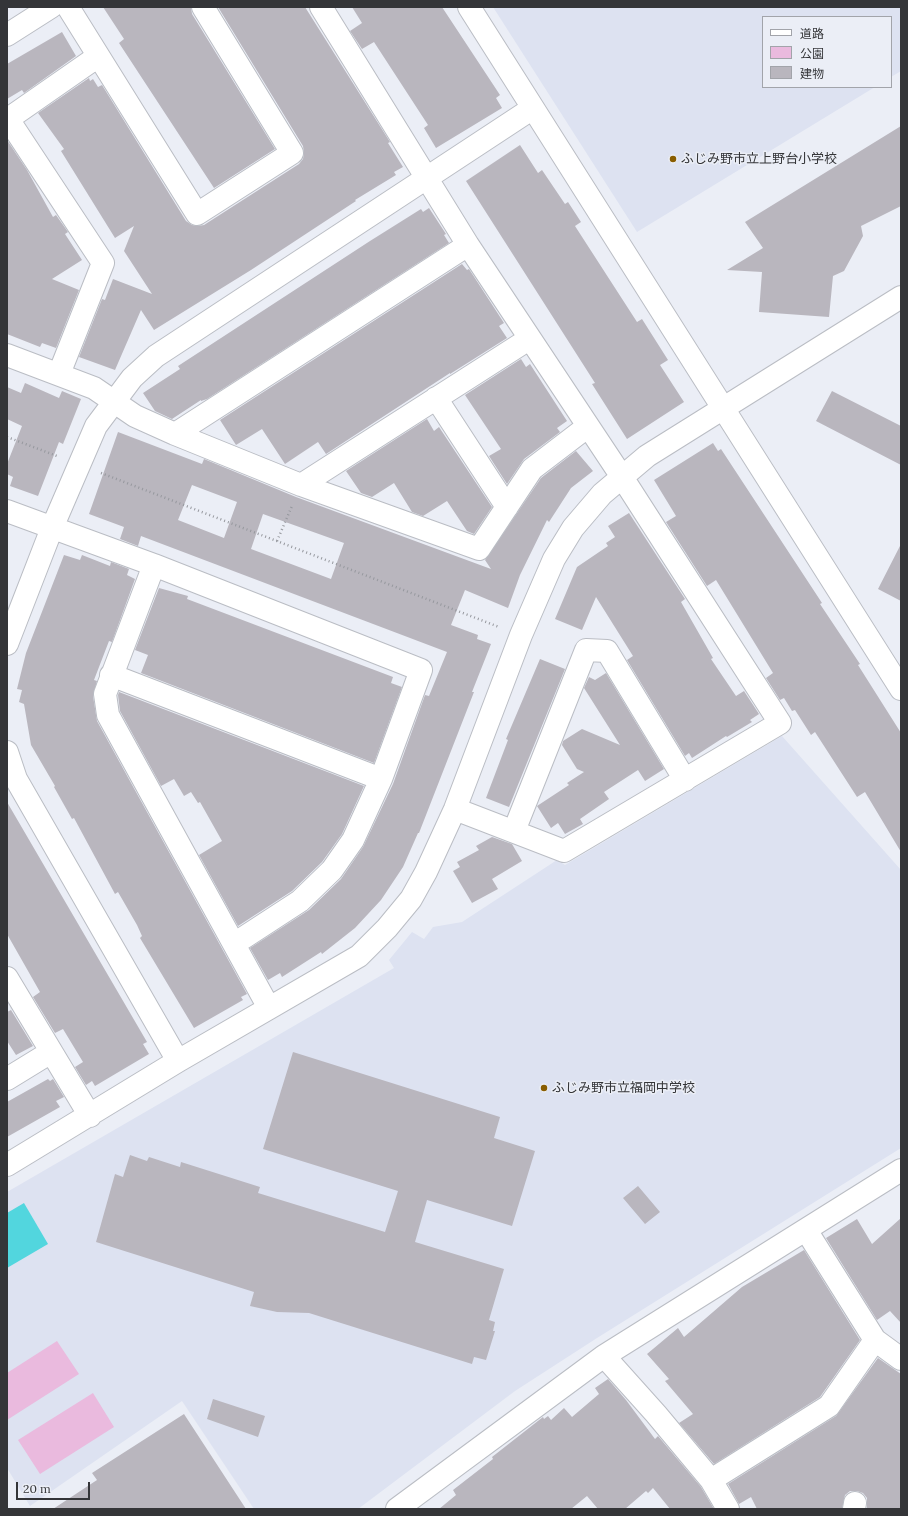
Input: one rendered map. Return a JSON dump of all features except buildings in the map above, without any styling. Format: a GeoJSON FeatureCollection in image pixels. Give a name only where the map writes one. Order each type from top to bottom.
{"type":"FeatureCollection","features":[{"type":"Feature","properties":{"kind":"street"},"geometry":{"type":"LineString","coordinates":[[7,35],[50,7]]}},
{"type":"Feature","properties":{"kind":"street"},"geometry":{"type":"LineString","coordinates":[[68,7],[97,56],[197,214],[292,153],[203,7]]}},
{"type":"Feature","properties":{"kind":"street"},"geometry":{"type":"LineString","coordinates":[[321,7],[428,177],[468,245],[587,427],[622,477],[780,723],[564,851],[455,809]]}},
{"type":"Feature","properties":{"kind":"street"},"geometry":{"type":"LineString","coordinates":[[469,7],[901,689]]}},
{"type":"Feature","properties":{"kind":"street"},"geometry":{"type":"LineString","coordinates":[[59,374],[103,263],[8,119],[97,56]]}},
{"type":"Feature","properties":{"kind":"street"},"geometry":{"type":"LineString","coordinates":[[7,644],[52,528],[96,426],[113,401],[132,378],[156,356],[533,108]]}},
{"type":"Feature","properties":{"kind":"street"},"geometry":{"type":"LineString","coordinates":[[175,434],[468,245]]}},
{"type":"Feature","properties":{"kind":"street"},"geometry":{"type":"LineString","coordinates":[[7,1165],[90,1116],[178,1061],[358,956],[387,928],[415,892],[438,848],[455,809],[521,635],[554,559],[573,528],[602,494],[647,456],[901,297]]}},
{"type":"Feature","properties":{"kind":"street"},"geometry":{"type":"LineString","coordinates":[[301,484],[529,339]]}},
{"type":"Feature","properties":{"kind":"street"},"geometry":{"type":"LineString","coordinates":[[7,354],[94,388],[134,416],[175,434],[301,484],[479,549],[532,469],[587,427]]}},
{"type":"Feature","properties":{"kind":"street"},"geometry":{"type":"LineString","coordinates":[[436,398],[507,507]]}},
{"type":"Feature","properties":{"kind":"street"},"geometry":{"type":"LineString","coordinates":[[7,511],[154,565],[421,670],[381,779],[353,840],[332,870],[300,901],[234,944]]}},
{"type":"Feature","properties":{"kind":"street"},"geometry":{"type":"LineString","coordinates":[[154,565],[105,694],[108,715],[269,1008]]}},
{"type":"Feature","properties":{"kind":"street"},"geometry":{"type":"LineString","coordinates":[[514,831],[586,650],[607,651],[685,780]]}},
{"type":"Feature","properties":{"kind":"street"},"geometry":{"type":"LineString","coordinates":[[111,675],[381,779]]}},
{"type":"Feature","properties":{"kind":"street"},"geometry":{"type":"LineString","coordinates":[[7,752],[16,779],[178,1061]]}},
{"type":"Feature","properties":{"kind":"street"},"geometry":{"type":"LineString","coordinates":[[7,978],[90,1116]]}},
{"type":"Feature","properties":{"kind":"street"},"geometry":{"type":"LineString","coordinates":[[7,1079],[51,1052]]}},
{"type":"Feature","properties":{"kind":"street"},"geometry":{"type":"LineString","coordinates":[[396,1509],[604,1356],[901,1170]]}},
{"type":"Feature","properties":{"kind":"street"},"geometry":{"type":"LineString","coordinates":[[806,1230],[875,1340],[901,1359]]}},
{"type":"Feature","properties":{"kind":"street"},"geometry":{"type":"LineString","coordinates":[[711,1480],[829,1406],[875,1340]]}},
{"type":"Feature","properties":{"kind":"street"},"geometry":{"type":"LineString","coordinates":[[604,1356],[656,1414],[711,1480],[728,1509]]}},
{"type":"Feature","properties":{"kind":"path"},"geometry":{"type":"LineString","coordinates":[[7,437],[521,635]]}},
{"type":"Feature","properties":{"kind":"path"},"geometry":{"type":"LineString","coordinates":[[277,541],[301,484]]}},
{"type":"Feature","properties":{"kind":"shaded area","name":"ふじみ野市立上野台小学校"},"geometry":{"type":"Polygon","coordinates":[[[493,7],[901,7],[901,71],[892,76],[892,16],[762,16],[762,88],[873,88],[637,232],[493,7]]]}},
{"type":"Feature","properties":{"kind":"shaded area","name":"ふじみ野市立福岡中学校"},"geometry":{"type":"Polygon","coordinates":[[[782,736],[901,870],[901,1148],[515,1391],[358,1509],[254,1509],[182,1401],[30,1506],[7,1468],[7,1192],[394,968],[389,960],[412,932],[424,939],[433,927],[462,922],[557,860],[565,865],[782,736]]]}},
{"type":"Feature","properties":{"kind":"green space"},"geometry":{"type":"Polygon","coordinates":[[[57,1341],[79,1374],[7,1420],[7,1373],[57,1341]]]}},
{"type":"Feature","properties":{"kind":"green space"},"geometry":{"type":"Polygon","coordinates":[[[93,1393],[114,1427],[40,1474],[18,1440],[93,1393]]]}},
{"type":"Feature","properties":{"kind":"water"},"geometry":{"type":"Polygon","coordinates":[[[24,1203],[48,1244],[7,1268],[7,1213],[24,1203]]]}},
{"type":"Feature","properties":{"kind":"place","name":"ふじみ野市立上野台小学校"},"geometry":{"type":"Point","coordinates":[673,159]}},
{"type":"Feature","properties":{"kind":"place","name":"ふじみ野市立福岡中学校"},"geometry":{"type":"Point","coordinates":[544,1088]}}]}
